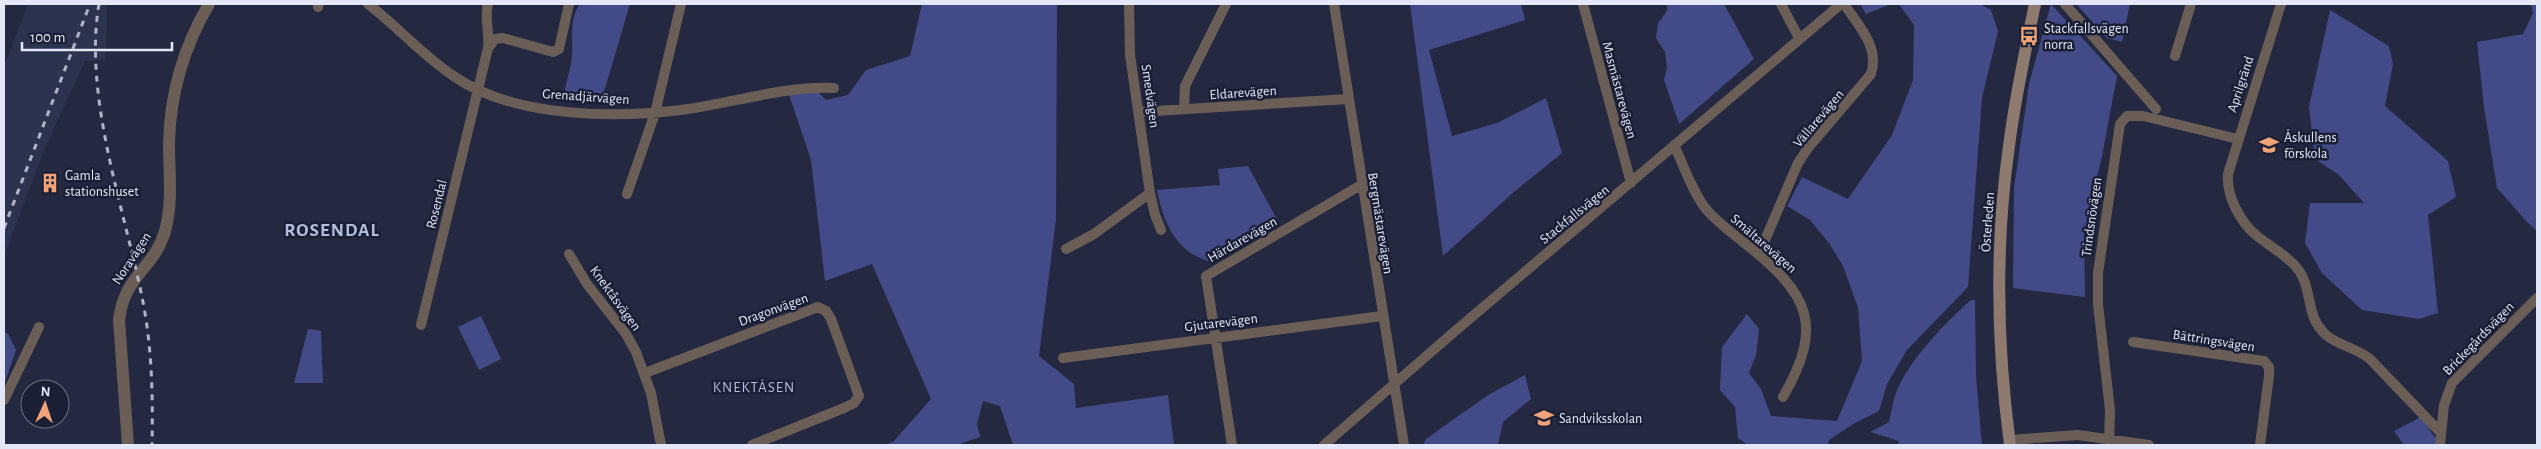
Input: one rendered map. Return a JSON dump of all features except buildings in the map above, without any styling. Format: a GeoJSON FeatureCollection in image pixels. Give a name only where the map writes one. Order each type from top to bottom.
{"type":"FeatureCollection","features":[{"type":"Feature","properties":{"kind":"main road","name":"Österleden"},"geometry":{"type":"LineString","coordinates":[[2010,443],[1999,284],[2002,227],[2008,146],[2035,4]]}},
{"type":"Feature","properties":{"kind":"street","name":"Noravägen"},"geometry":{"type":"LineString","coordinates":[[128,445],[119,320],[121,303],[127,288],[150,260],[164,234],[170,196],[170,124],[175,83],[182,58],[209,4]]}},
{"type":"Feature","properties":{"kind":"street","name":"Grenadjärvägen"},"geometry":{"type":"LineString","coordinates":[[368,4],[439,65],[478,90],[518,104],[583,112],[655,113],[810,87],[834,88]]}},
{"type":"Feature","properties":{"kind":"street","name":"Rosendal"},"geometry":{"type":"LineString","coordinates":[[421,325],[488,48],[489,29],[486,13],[488,4]]}},
{"type":"Feature","properties":{"kind":"street"},"geometry":{"type":"LineString","coordinates":[[488,48],[495,39],[504,38],[554,52],[559,49],[569,4]]}},
{"type":"Feature","properties":{"kind":"street"},"geometry":{"type":"LineString","coordinates":[[627,194],[655,113],[681,4]]}},
{"type":"Feature","properties":{"kind":"street","name":"Smedvägen"},"geometry":{"type":"LineString","coordinates":[[1129,4],[1130,55],[1150,193],[1161,230]]}},
{"type":"Feature","properties":{"kind":"street"},"geometry":{"type":"LineString","coordinates":[[1184,109],[1184,86],[1226,4]]}},
{"type":"Feature","properties":{"kind":"street","name":"Bergmästarevägen"},"geometry":{"type":"LineString","coordinates":[[1334,4],[1361,185],[1404,445]]}},
{"type":"Feature","properties":{"kind":"street","name":"Masmästarevägen"},"geometry":{"type":"LineString","coordinates":[[1583,4],[1632,183]]}},
{"type":"Feature","properties":{"kind":"street"},"geometry":{"type":"LineString","coordinates":[[1781,4],[1799,38]]}},
{"type":"Feature","properties":{"kind":"street","name":"Stackfallsvägen"},"geometry":{"type":"LineString","coordinates":[[1324,445],[1393,384],[1632,183],[1674,144],[1842,4]]}},
{"type":"Feature","properties":{"kind":"street","name":"Vällarevägen"},"geometry":{"type":"LineString","coordinates":[[1758,254],[1798,163],[1808,148],[1871,74],[1874,63],[1873,52],[1842,4]]}},
{"type":"Feature","properties":{"kind":"street"},"geometry":{"type":"LineString","coordinates":[[2065,4],[2156,109]]}},
{"type":"Feature","properties":{"kind":"street"},"geometry":{"type":"LineString","coordinates":[[2175,56],[2191,4]]}},
{"type":"Feature","properties":{"kind":"street","name":"Aprilgränd"},"geometry":{"type":"LineString","coordinates":[[2281,4],[2228,174],[2228,187],[2232,201],[2255,234],[2277,250],[2300,273],[2312,315],[2326,335],[2365,355],[2440,431]]}},
{"type":"Feature","properties":{"kind":"street","name":"Eldarevägen"},"geometry":{"type":"LineString","coordinates":[[1139,112],[1348,99]]}},
{"type":"Feature","properties":{"kind":"street","name":"Trindsnövägen"},"geometry":{"type":"LineString","coordinates":[[2109,442],[2110,410],[2098,304],[2098,273],[2120,124],[2127,116],[2143,116],[2238,139]]}},
{"type":"Feature","properties":{"kind":"street","name":"Smältarevägen"},"geometry":{"type":"LineString","coordinates":[[1674,144],[1706,209],[1792,286],[1806,319],[1804,354],[1783,397]]}},
{"type":"Feature","properties":{"kind":"street","name":"Härdarevägen"},"geometry":{"type":"LineString","coordinates":[[1232,445],[1206,276],[1361,185]]}},
{"type":"Feature","properties":{"kind":"street"},"geometry":{"type":"LineString","coordinates":[[1066,249],[1094,234],[1150,193]]}},
{"type":"Feature","properties":{"kind":"street","name":"Knektåsvägen"},"geometry":{"type":"LineString","coordinates":[[569,254],[587,284],[626,334],[645,373],[657,416],[661,445]]}},
{"type":"Feature","properties":{"kind":"street","name":"Brickegårdsvägen"},"geometry":{"type":"LineString","coordinates":[[2440,445],[2444,404],[2452,383],[2537,298]]}},
{"type":"Feature","properties":{"kind":"street","name":"Dragonvägen"},"geometry":{"type":"LineString","coordinates":[[645,373],[818,307],[826,311],[831,319],[859,396],[854,403],[844,408],[752,445]]}},
{"type":"Feature","properties":{"kind":"street","name":"Gjutarevägen"},"geometry":{"type":"LineString","coordinates":[[1063,358],[1215,336],[1382,316]]}},
{"type":"Feature","properties":{"kind":"street"},"geometry":{"type":"LineString","coordinates":[[4,400],[39,327]]}},
{"type":"Feature","properties":{"kind":"street","name":"Bättringsvägen"},"geometry":{"type":"LineString","coordinates":[[2133,342],[2264,361],[2268,367],[2269,376],[2260,445]]}},
{"type":"Feature","properties":{"kind":"street"},"geometry":{"type":"LineString","coordinates":[[2010,443],[2078,435],[2109,442],[2149,445]]}},
{"type":"Feature","properties":{"kind":"shaded area"},"geometry":{"type":"Polygon","coordinates":[[[28,4],[107,4],[106,60],[85,61],[45,148],[4,256],[4,67],[28,4]]]}},
{"type":"Feature","properties":{"kind":"shaded area"},"geometry":{"type":"Polygon","coordinates":[[[580,4],[630,4],[601,102],[564,95],[571,60],[574,16],[580,4]]]}},
{"type":"Feature","properties":{"kind":"shaded area"},"geometry":{"type":"Polygon","coordinates":[[[922,4],[1057,4],[1056,219],[1039,356],[1074,384],[1076,408],[1168,395],[1174,445],[1013,445],[1000,406],[983,401],[977,424],[980,437],[957,445],[884,445],[893,442],[931,399],[872,264],[825,281],[811,160],[789,95],[816,90],[826,100],[848,95],[866,70],[910,56],[922,4]]]}},
{"type":"Feature","properties":{"kind":"shaded area"},"geometry":{"type":"Polygon","coordinates":[[[1410,4],[1521,4],[1525,20],[1429,50],[1452,136],[1497,123],[1546,98],[1562,153],[1515,191],[1443,256],[1410,4]]]}},
{"type":"Feature","properties":{"kind":"shaded area"},"geometry":{"type":"Polygon","coordinates":[[[1667,4],[1724,4],[1754,59],[1679,124],[1664,80],[1667,67],[1665,52],[1656,38],[1658,23],[1667,11],[1667,4]]]}},
{"type":"Feature","properties":{"kind":"shaded area"},"geometry":{"type":"Polygon","coordinates":[[[1860,4],[1891,4],[1866,14],[1860,4]]]}},
{"type":"Feature","properties":{"kind":"shaded area"},"geometry":{"type":"Polygon","coordinates":[[[1899,4],[1980,4],[1991,10],[1998,31],[1982,98],[1968,287],[1907,350],[1887,384],[1879,411],[1853,424],[1829,440],[1828,445],[1748,445],[1738,438],[1735,407],[1720,390],[1722,347],[1747,314],[1759,329],[1756,355],[1749,373],[1761,389],[1771,416],[1837,421],[1862,361],[1858,308],[1843,266],[1829,243],[1810,220],[1787,206],[1802,177],[1848,199],[1892,135],[1913,80],[1914,25],[1899,4]]]}},
{"type":"Feature","properties":{"kind":"shaded area"},"geometry":{"type":"Polygon","coordinates":[[[2051,4],[2117,76],[2102,156],[2084,234],[2085,297],[2013,288],[2014,188],[2029,84],[2051,4]]]}},
{"type":"Feature","properties":{"kind":"shaded area"},"geometry":{"type":"Polygon","coordinates":[[[2076,4],[2130,4],[2122,42],[2107,38],[2076,4]]]}},
{"type":"Feature","properties":{"kind":"shaded area"},"geometry":{"type":"Polygon","coordinates":[[[2531,4],[2537,4],[2537,231],[2497,188],[2484,107],[2477,42],[2523,34],[2533,13],[2531,4]]]}},
{"type":"Feature","properties":{"kind":"shaded area"},"geometry":{"type":"Polygon","coordinates":[[[2330,10],[2389,46],[2393,64],[2385,106],[2448,161],[2456,197],[2428,215],[2438,313],[2419,319],[2362,310],[2322,273],[2305,243],[2310,203],[2364,203],[2339,175],[2315,159],[2309,107],[2330,10]]]}},
{"type":"Feature","properties":{"kind":"shaded area"},"geometry":{"type":"Polygon","coordinates":[[[1248,166],[1279,223],[1213,262],[1190,252],[1181,245],[1168,225],[1157,190],[1220,185],[1218,169],[1248,166]]]}},
{"type":"Feature","properties":{"kind":"shaded area"},"geometry":{"type":"Polygon","coordinates":[[[1971,300],[1975,300],[1976,376],[1982,445],[1898,445],[1899,441],[1870,432],[1889,422],[1896,392],[1912,364],[1941,329],[1971,300]]]}},
{"type":"Feature","properties":{"kind":"shaded area"},"geometry":{"type":"Polygon","coordinates":[[[481,316],[501,359],[479,370],[458,327],[481,316]]]}},
{"type":"Feature","properties":{"kind":"shaded area"},"geometry":{"type":"Polygon","coordinates":[[[308,329],[321,331],[323,383],[294,383],[308,329]]]}},
{"type":"Feature","properties":{"kind":"shaded area"},"geometry":{"type":"Polygon","coordinates":[[[4,331],[8,334],[16,350],[4,385],[4,331]]]}},
{"type":"Feature","properties":{"kind":"shaded area"},"geometry":{"type":"Polygon","coordinates":[[[1525,375],[1531,399],[1503,422],[1498,445],[1423,445],[1426,439],[1488,395],[1525,375]]]}},
{"type":"Feature","properties":{"kind":"shaded area"},"geometry":{"type":"Polygon","coordinates":[[[2421,417],[2438,442],[2438,445],[2404,445],[2394,431],[2421,417]]]}},
{"type":"Feature","properties":{"kind":"railway"},"geometry":{"type":"LineString","coordinates":[[4,228],[90,4]]}},
{"type":"Feature","properties":{"kind":"railway"},"geometry":{"type":"LineString","coordinates":[[99,4],[96,40],[101,115],[146,319],[151,373],[152,445]]}},
{"type":"Feature","properties":{"kind":"place","name":"Stackfallsvägen norra"},"geometry":{"type":"Point","coordinates":[2029,36]}},
{"type":"Feature","properties":{"kind":"place","name":"Åskullens förskola"},"geometry":{"type":"Point","coordinates":[2269,145]}},
{"type":"Feature","properties":{"kind":"place","name":"Gamla stationshuset"},"geometry":{"type":"Point","coordinates":[50,183]}},
{"type":"Feature","properties":{"kind":"place","name":"Sandviksskolan"},"geometry":{"type":"Point","coordinates":[1544,418]}},
{"type":"Feature","properties":{"kind":"district","name":"ROSENDAL"},"geometry":{"type":"Point","coordinates":[332,229]}},
{"type":"Feature","properties":{"kind":"district","name":"KNEKTÅSEN"},"geometry":{"type":"Point","coordinates":[754,387]}}]}
